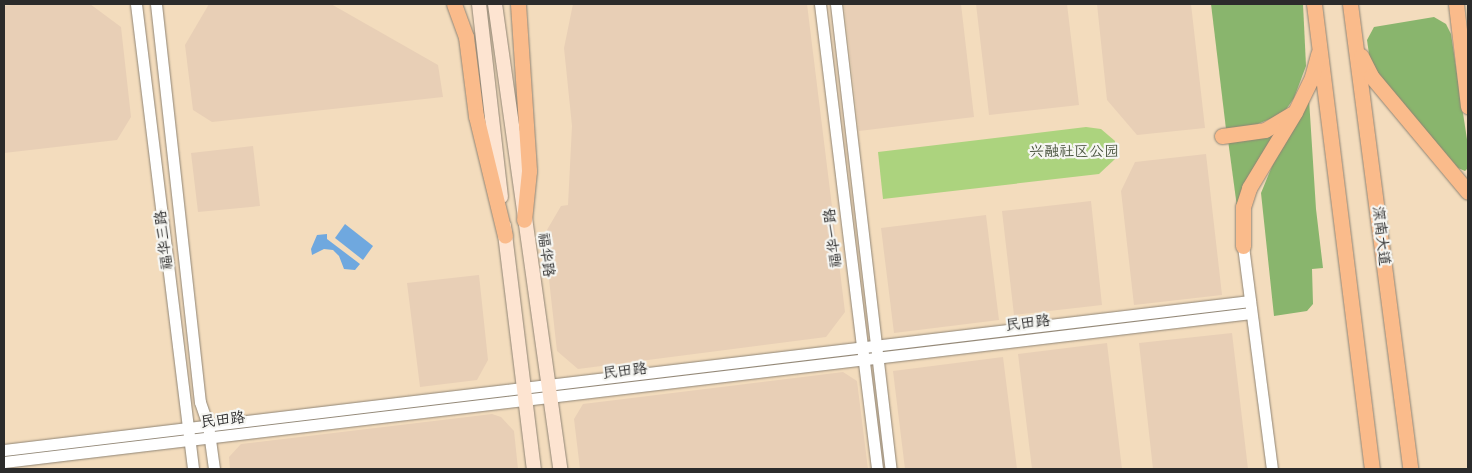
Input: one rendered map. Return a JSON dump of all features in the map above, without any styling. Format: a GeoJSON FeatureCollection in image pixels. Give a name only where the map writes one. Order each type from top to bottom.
{"type":"FeatureCollection","features":[{"type":"Feature","properties":{"kind":"main road"},"geometry":{"type":"LineString","coordinates":[[454,4],[466,37],[476,116],[505,236]]}},
{"type":"Feature","properties":{"kind":"main road"},"geometry":{"type":"LineString","coordinates":[[479,4],[534,469]]}},
{"type":"Feature","properties":{"kind":"main road","name":"福华路"},"geometry":{"type":"LineString","coordinates":[[495,4],[524,220],[551,390],[560,469]]}},
{"type":"Feature","properties":{"kind":"main road"},"geometry":{"type":"LineString","coordinates":[[518,4],[529,171],[524,220]]}},
{"type":"Feature","properties":{"kind":"main road"},"geometry":{"type":"LineString","coordinates":[[1314,4],[1372,469]]}},
{"type":"Feature","properties":{"kind":"main road","name":"深南大道"},"geometry":{"type":"LineString","coordinates":[[1350,4],[1410,469]]}},
{"type":"Feature","properties":{"kind":"main road"},"geometry":{"type":"LineString","coordinates":[[1456,4],[1468,106]]}},
{"type":"Feature","properties":{"kind":"main road"},"geometry":{"type":"LineString","coordinates":[[1356,47],[1371,76],[1468,192]]}},
{"type":"Feature","properties":{"kind":"main road"},"geometry":{"type":"LineString","coordinates":[[1243,246],[1243,207],[1250,188],[1295,112],[1312,77],[1320,48]]}},
{"type":"Feature","properties":{"kind":"main road"},"geometry":{"type":"LineString","coordinates":[[1222,136],[1265,130],[1295,112]]}},
{"type":"Feature","properties":{"kind":"street","name":"福华一路"},"geometry":{"type":"LineString","coordinates":[[820,4],[877,469]]}},
{"type":"Feature","properties":{"kind":"street","name":"福华一路"},"geometry":{"type":"LineString","coordinates":[[836,4],[891,469]]}},
{"type":"Feature","properties":{"kind":"street","name":"福华三路"},"geometry":{"type":"LineString","coordinates":[[156,5],[200,402],[208,425],[214,469]]}},
{"type":"Feature","properties":{"kind":"street","name":"福华三路"},"geometry":{"type":"LineString","coordinates":[[136,7],[193,469]]}},
{"type":"Feature","properties":{"kind":"street"},"geometry":{"type":"LineString","coordinates":[[1243,246],[1272,469]]}},
{"type":"Feature","properties":{"kind":"street","name":"民田路"},"geometry":{"type":"LineString","coordinates":[[4,450],[208,425],[551,390],[1250,307]]}},
{"type":"Feature","properties":{"kind":"street","name":"民田路"},"geometry":{"type":"LineString","coordinates":[[4,462],[210,438],[524,393]]}},
{"type":"Feature","properties":{"kind":"shaded area"},"geometry":{"type":"Polygon","coordinates":[[[20,4],[90,4],[121,27],[131,117],[117,140],[4,153],[4,6],[20,4]]]}},
{"type":"Feature","properties":{"kind":"shaded area"},"geometry":{"type":"Polygon","coordinates":[[[209,4],[331,4],[438,65],[443,97],[212,122],[193,110],[185,45],[209,4]]]}},
{"type":"Feature","properties":{"kind":"shaded area"},"geometry":{"type":"Polygon","coordinates":[[[573,4],[807,4],[845,312],[826,337],[578,369],[557,351],[544,235],[561,206],[568,205],[572,126],[564,48],[573,4]]]}},
{"type":"Feature","properties":{"kind":"shaded area"},"geometry":{"type":"Polygon","coordinates":[[[844,4],[961,4],[974,117],[859,131],[844,4]]]}},
{"type":"Feature","properties":{"kind":"shaded area"},"geometry":{"type":"Polygon","coordinates":[[[976,4],[1067,4],[1079,105],[989,115],[976,4]]]}},
{"type":"Feature","properties":{"kind":"shaded area"},"geometry":{"type":"Polygon","coordinates":[[[1097,4],[1191,4],[1205,128],[1137,135],[1107,100],[1097,4]]]}},
{"type":"Feature","properties":{"kind":"shaded area"},"geometry":{"type":"Polygon","coordinates":[[[253,146],[260,206],[198,212],[191,153],[253,146]]]}},
{"type":"Feature","properties":{"kind":"shaded area"},"geometry":{"type":"Polygon","coordinates":[[[1206,154],[1222,295],[1134,305],[1121,191],[1135,162],[1206,154]]]}},
{"type":"Feature","properties":{"kind":"shaded area"},"geometry":{"type":"Polygon","coordinates":[[[1091,201],[1102,305],[1014,315],[1002,211],[1091,201]]]}},
{"type":"Feature","properties":{"kind":"shaded area"},"geometry":{"type":"Polygon","coordinates":[[[986,215],[999,320],[894,333],[881,228],[986,215]]]}},
{"type":"Feature","properties":{"kind":"shaded area"},"geometry":{"type":"Polygon","coordinates":[[[479,275],[488,360],[477,380],[420,387],[407,283],[479,275]]]}},
{"type":"Feature","properties":{"kind":"shaded area"},"geometry":{"type":"Polygon","coordinates":[[[1232,333],[1248,469],[1153,469],[1139,343],[1232,333]]]}},
{"type":"Feature","properties":{"kind":"shaded area"},"geometry":{"type":"Polygon","coordinates":[[[1107,343],[1122,469],[1032,469],[1018,354],[1107,343]]]}},
{"type":"Feature","properties":{"kind":"shaded area"},"geometry":{"type":"Polygon","coordinates":[[[1003,357],[1017,469],[905,469],[893,371],[1003,357]]]}},
{"type":"Feature","properties":{"kind":"shaded area"},"geometry":{"type":"Polygon","coordinates":[[[843,372],[857,381],[868,469],[580,469],[574,419],[583,404],[843,372]]]}},
{"type":"Feature","properties":{"kind":"shaded area"},"geometry":{"type":"Polygon","coordinates":[[[492,414],[501,417],[514,431],[518,469],[230,469],[229,457],[241,444],[492,414]]]}},
{"type":"Feature","properties":{"kind":"green space"},"geometry":{"type":"Polygon","coordinates":[[[1211,4],[1303,4],[1306,66],[1294,98],[1283,114],[1255,125],[1226,129],[1211,4]]]}},
{"type":"Feature","properties":{"kind":"green space"},"geometry":{"type":"Polygon","coordinates":[[[1434,17],[1446,24],[1451,34],[1468,146],[1468,168],[1465,171],[1458,168],[1373,69],[1370,61],[1367,40],[1374,27],[1434,17]]]}},
{"type":"Feature","properties":{"kind":"green space"},"geometry":{"type":"Polygon","coordinates":[[[1309,99],[1316,209],[1323,268],[1312,269],[1313,304],[1307,311],[1274,316],[1261,193],[1275,159],[1309,99]]]}},
{"type":"Feature","properties":{"kind":"green space","name":"兴融社区公园"},"geometry":{"type":"Polygon","coordinates":[[[1086,127],[1101,129],[1115,141],[1115,159],[1099,174],[883,199],[878,152],[1086,127]]]}},
{"type":"Feature","properties":{"kind":"green space"},"geometry":{"type":"Polygon","coordinates":[[[1279,127],[1237,207],[1228,140],[1279,127]]]}},
{"type":"Feature","properties":{"kind":"water"},"geometry":{"type":"Polygon","coordinates":[[[345,224],[373,246],[363,260],[335,238],[345,224]]]}},
{"type":"Feature","properties":{"kind":"water"},"geometry":{"type":"Polygon","coordinates":[[[327,234],[327,239],[360,264],[355,270],[344,269],[339,256],[333,250],[324,249],[312,255],[311,249],[317,235],[327,234]]]}}]}
